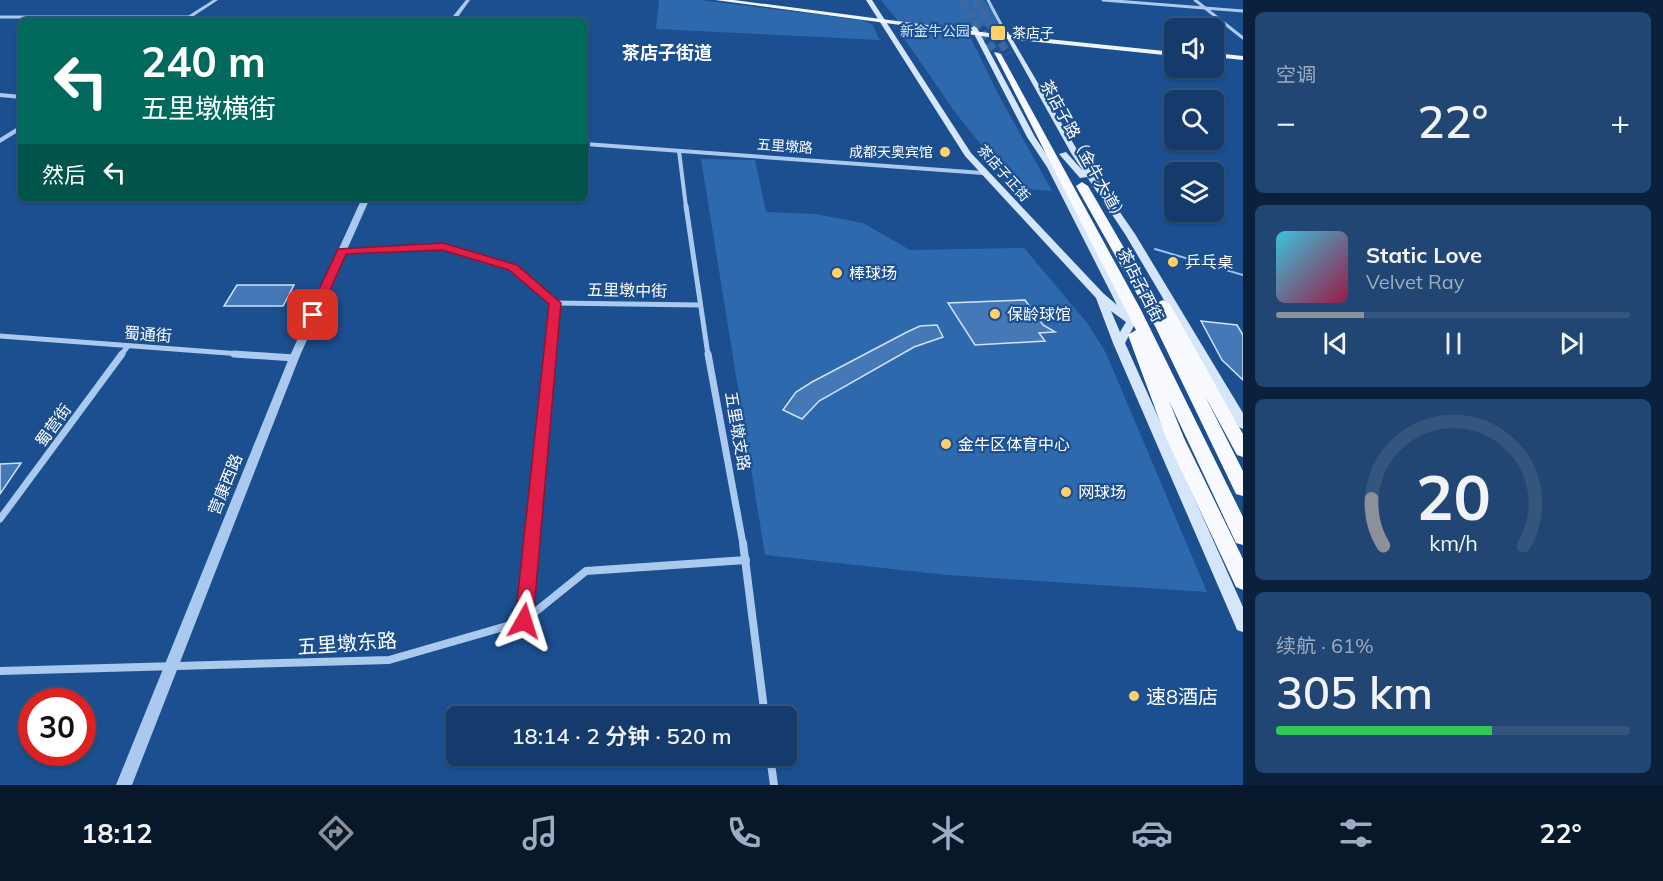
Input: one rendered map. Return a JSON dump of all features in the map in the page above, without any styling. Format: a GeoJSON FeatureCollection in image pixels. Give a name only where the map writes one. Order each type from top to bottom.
{"type":"FeatureCollection","features":[{"type":"Feature","properties":{"kind":"highway","name":"茶店子西街"},"geometry":{"type":"LineString","coordinates":[[1003,54],[1243,537]]}},
{"type":"Feature","properties":{"kind":"highway","name":"茶店子路（金牛大道）"},"geometry":{"type":"LineString","coordinates":[[1003,54],[1162,326],[1243,489]]}},
{"type":"Feature","properties":{"kind":"highway"},"geometry":{"type":"LineString","coordinates":[[1089,198],[1113,222],[1129,246],[1243,450]]}},
{"type":"Feature","properties":{"kind":"highway"},"geometry":{"type":"LineString","coordinates":[[1136,323],[1175,438],[1243,581]]}},
{"type":"Feature","properties":{"kind":"main road"},"geometry":{"type":"LineString","coordinates":[[718,0],[879,18]]}},
{"type":"Feature","properties":{"kind":"main road"},"geometry":{"type":"LineString","coordinates":[[749,0],[975,31],[1164,51]]}},
{"type":"Feature","properties":{"kind":"main road","name":"茶店子正街"},"geometry":{"type":"LineString","coordinates":[[869,0],[968,154],[1099,295],[1136,323]]}},
{"type":"Feature","properties":{"kind":"main road"},"geometry":{"type":"LineString","coordinates":[[975,31],[1031,137],[1051,167],[1136,323],[1119,343]]}},
{"type":"Feature","properties":{"kind":"main road"},"geometry":{"type":"LineString","coordinates":[[1005,34],[1113,211]]}},
{"type":"Feature","properties":{"kind":"main road"},"geometry":{"type":"LineString","coordinates":[[1224,57],[1243,60]]}},
{"type":"Feature","properties":{"kind":"main road"},"geometry":{"type":"LineString","coordinates":[[1063,154],[1130,234],[1238,405],[1243,424]]}},
{"type":"Feature","properties":{"kind":"main road"},"geometry":{"type":"LineString","coordinates":[[1099,295],[1243,625]]}},
{"type":"Feature","properties":{"kind":"street"},"geometry":{"type":"LineString","coordinates":[[0,17],[190,17],[216,0]]}},
{"type":"Feature","properties":{"kind":"street"},"geometry":{"type":"LineString","coordinates":[[454,18],[468,0]]}},
{"type":"Feature","properties":{"kind":"street"},"geometry":{"type":"LineString","coordinates":[[988,0],[1005,34]]}},
{"type":"Feature","properties":{"kind":"street"},"geometry":{"type":"LineString","coordinates":[[1103,0],[1207,10],[1243,11]]}},
{"type":"Feature","properties":{"kind":"street"},"geometry":{"type":"LineString","coordinates":[[1195,0],[1243,38]]}},
{"type":"Feature","properties":{"kind":"street"},"geometry":{"type":"LineString","coordinates":[[0,95],[18,97]]}},
{"type":"Feature","properties":{"kind":"street"},"geometry":{"type":"LineString","coordinates":[[0,141],[18,129]]}},
{"type":"Feature","properties":{"kind":"street","name":"五里墩路"},"geometry":{"type":"LineString","coordinates":[[588,144],[983,172]]}},
{"type":"Feature","properties":{"kind":"street","name":"五里墩支路"},"geometry":{"type":"LineString","coordinates":[[679,151],[699,305],[746,560],[764,706]]}},
{"type":"Feature","properties":{"kind":"street","name":"营康西路"},"geometry":{"type":"LineString","coordinates":[[124,785],[169,667],[294,358],[365,201]]}},
{"type":"Feature","properties":{"kind":"street"},"geometry":{"type":"LineString","coordinates":[[342,251],[443,246],[513,267],[555,303],[524,621]]}},
{"type":"Feature","properties":{"kind":"street","name":"五里墩中街"},"geometry":{"type":"LineString","coordinates":[[555,303],[699,305]]}},
{"type":"Feature","properties":{"kind":"street","name":"蜀通街"},"geometry":{"type":"LineString","coordinates":[[0,336],[294,358]]}},
{"type":"Feature","properties":{"kind":"street","name":"蜀营街"},"geometry":{"type":"LineString","coordinates":[[0,519],[128,346]]}},
{"type":"Feature","properties":{"kind":"street","name":"五里墩东路"},"geometry":{"type":"LineString","coordinates":[[0,671],[389,660],[524,621],[586,571],[746,560]]}},
{"type":"Feature","properties":{"kind":"street"},"geometry":{"type":"LineString","coordinates":[[771,766],[774,785]]}},
{"type":"Feature","properties":{"kind":"green space"},"geometry":{"type":"Polygon","coordinates":[[[659,0],[700,0],[861,20],[872,24],[880,40],[656,29],[659,0]]]}},
{"type":"Feature","properties":{"kind":"green space","name":"新金牛公园"},"geometry":{"type":"Polygon","coordinates":[[[881,0],[984,0],[996,16],[998,27],[964,24],[997,92],[1052,191],[1016,188],[954,111],[902,35],[897,21],[881,0]]]}},
{"type":"Feature","properties":{"kind":"green space","name":"金牛区体育中心"},"geometry":{"type":"Polygon","coordinates":[[[701,159],[755,160],[766,212],[815,214],[863,223],[910,250],[1024,248],[1088,324],[1106,353],[1207,592],[947,575],[765,555],[701,159]]]}},
{"type":"Feature","properties":{"kind":"building"},"geometry":{"type":"Polygon","coordinates":[[[237,285],[294,285],[283,306],[224,306],[237,285]]]}},
{"type":"Feature","properties":{"kind":"building","name":"保龄球馆"},"geometry":{"type":"Polygon","coordinates":[[[1025,300],[1043,325],[1055,332],[1039,333],[1045,341],[975,345],[948,303],[1025,300]]]}},
{"type":"Feature","properties":{"kind":"building"},"geometry":{"type":"Polygon","coordinates":[[[1201,321],[1237,325],[1243,335],[1243,380],[1222,360],[1201,321]]]}},
{"type":"Feature","properties":{"kind":"building"},"geometry":{"type":"Polygon","coordinates":[[[937,325],[943,337],[914,347],[819,401],[802,419],[783,410],[796,392],[812,382],[920,326],[937,325]]]}},
{"type":"Feature","properties":{"kind":"building"},"geometry":{"type":"Polygon","coordinates":[[[21,463],[0,494],[0,464],[21,463]]]}},
{"type":"Feature","properties":{"kind":"waterway"},"geometry":{"type":"LineString","coordinates":[[1155,249],[1243,275]]}},
{"type":"Feature","properties":{"kind":"tunnel"},"geometry":{"type":"LineString","coordinates":[[963,0],[973,20],[997,54]]}},
{"type":"Feature","properties":{"kind":"tunnel"},"geometry":{"type":"LineString","coordinates":[[975,0],[1008,54]]}},
{"type":"Feature","properties":{"kind":"place","name":"茶店子"},"geometry":{"type":"Point","coordinates":[998,33]}},
{"type":"Feature","properties":{"kind":"place","name":"成都天奥宾馆"},"geometry":{"type":"Point","coordinates":[945,152]}},
{"type":"Feature","properties":{"kind":"place","name":"乒乓桌"},"geometry":{"type":"Point","coordinates":[1173,262]}},
{"type":"Feature","properties":{"kind":"place","name":"棒球场"},"geometry":{"type":"Point","coordinates":[837,273]}},
{"type":"Feature","properties":{"kind":"place","name":"保龄球馆"},"geometry":{"type":"Point","coordinates":[995,314]}},
{"type":"Feature","properties":{"kind":"place","name":"金牛区体育中心"},"geometry":{"type":"Point","coordinates":[946,444]}},
{"type":"Feature","properties":{"kind":"place","name":"网球场"},"geometry":{"type":"Point","coordinates":[1066,492]}},
{"type":"Feature","properties":{"kind":"place","name":"速8酒店"},"geometry":{"type":"Point","coordinates":[1134,696]}},
{"type":"Feature","properties":{"kind":"district","name":"茶店子街道"},"geometry":{"type":"Point","coordinates":[667,52]}},
{"type":"Feature","properties":{"kind":"route"},"geometry":{"type":"LineString","coordinates":[[313,315],[342,251],[443,246],[513,267],[555,303],[524,621]]}}]}
